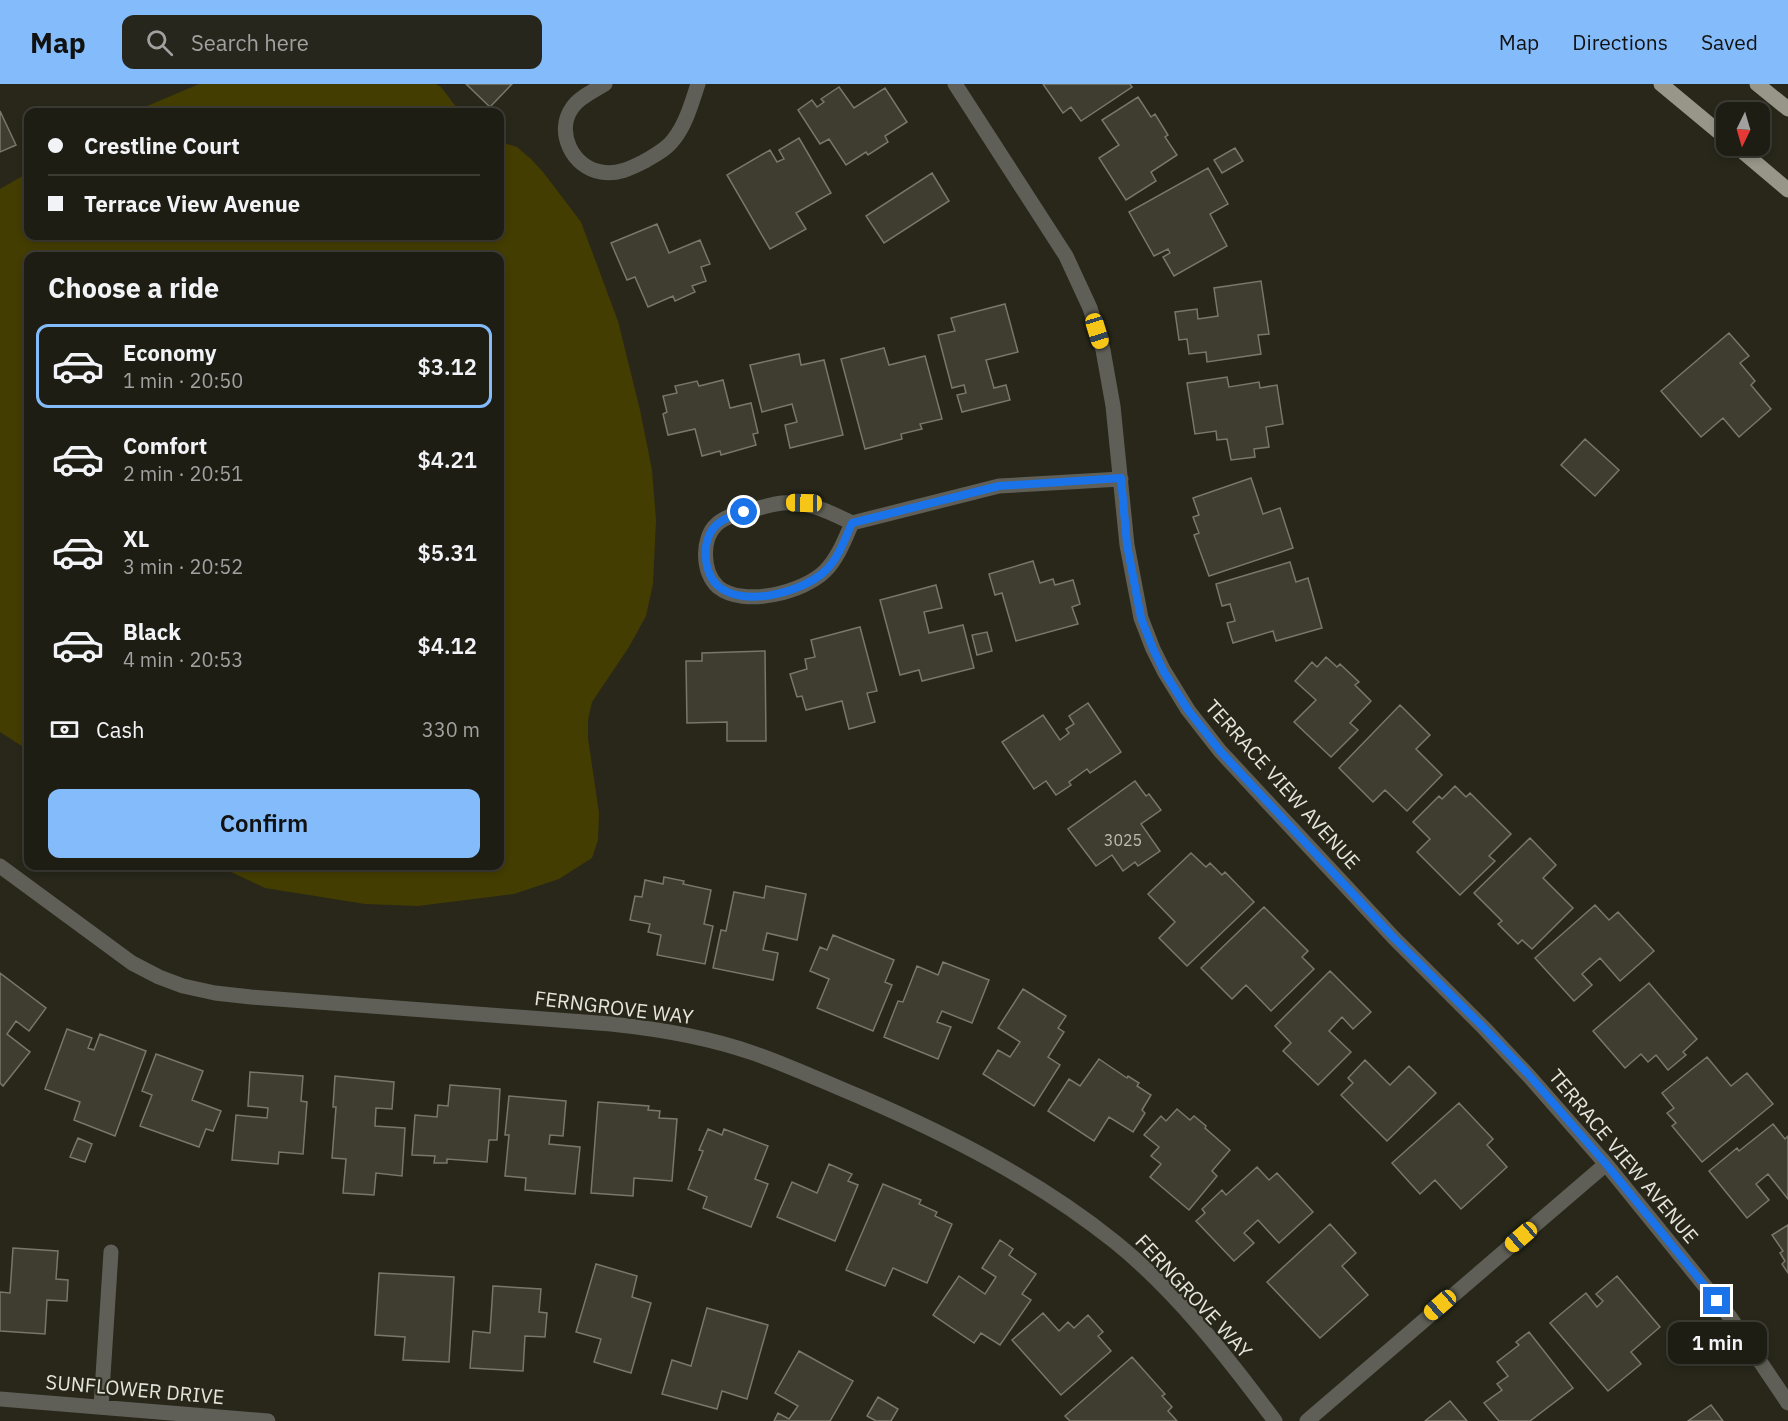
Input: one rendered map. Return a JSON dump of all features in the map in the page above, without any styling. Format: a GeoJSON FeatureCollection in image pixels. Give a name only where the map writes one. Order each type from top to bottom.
{"type":"FeatureCollection","features":[{"type":"Feature","properties":{"kind":"main road"},"geometry":{"type":"LineString","coordinates":[[1661,84],[1716,130]]}},
{"type":"Feature","properties":{"kind":"main road"},"geometry":{"type":"LineString","coordinates":[[1757,84],[1788,109]]}},
{"type":"Feature","properties":{"kind":"main road"},"geometry":{"type":"LineString","coordinates":[[1748,156],[1788,190]]}},
{"type":"Feature","properties":{"kind":"street"},"geometry":{"type":"LineString","coordinates":[[605,84],[583,96],[572,107],[566,119],[565,132],[568,146],[575,158],[589,169],[613,173],[626,171],[659,153],[674,140],[687,116],[698,84]]}},
{"type":"Feature","properties":{"kind":"street","name":"TERRACE VIEW AVENUE"},"geometry":{"type":"LineString","coordinates":[[955,84],[1066,256],[1090,308],[1103,350],[1113,406],[1127,545],[1141,618],[1164,672],[1188,710],[1220,751],[1394,938],[1528,1074],[1606,1164],[1730,1317],[1788,1403]]}},
{"type":"Feature","properties":{"kind":"street"},"geometry":{"type":"LineString","coordinates":[[852,523],[827,569],[800,587],[771,596],[749,597],[731,593],[718,586],[710,576],[706,564],[705,552],[709,536],[717,524],[728,517],[781,503],[804,503],[826,510],[852,523],[999,486],[1121,478]]}},
{"type":"Feature","properties":{"kind":"street","name":"FERNGROVE WAY"},"geometry":{"type":"LineString","coordinates":[[0,866],[132,963],[183,986],[215,993],[251,997],[611,1024],[662,1030],[705,1039],[752,1053],[893,1111],[968,1146],[1047,1194],[1116,1243],[1162,1285],[1203,1330],[1275,1421]]}},
{"type":"Feature","properties":{"kind":"street"},"geometry":{"type":"LineString","coordinates":[[1307,1421],[1606,1164]]}},
{"type":"Feature","properties":{"kind":"street"},"geometry":{"type":"LineString","coordinates":[[101,1407],[111,1252]]}},
{"type":"Feature","properties":{"kind":"street","name":"SUNFLOWER DRIVE"},"geometry":{"type":"LineString","coordinates":[[0,1399],[67,1413],[101,1407],[268,1421]]}},
{"type":"Feature","properties":{"kind":"shaded area"},"geometry":{"type":"Polygon","coordinates":[[[199,84],[436,84],[457,108],[142,108],[199,84]]]}},
{"type":"Feature","properties":{"kind":"shaded area"},"geometry":{"type":"Polygon","coordinates":[[[504,143],[517,147],[543,172],[581,222],[618,321],[652,470],[656,520],[653,584],[646,616],[629,647],[592,702],[588,720],[588,738],[599,813],[598,840],[592,858],[559,879],[514,894],[418,906],[365,904],[265,888],[227,870],[504,870],[504,252],[24,252],[24,747],[0,732],[0,189],[24,175],[24,240],[504,240],[504,143]]]}},
{"type":"Feature","properties":{"kind":"building"},"geometry":{"type":"Polygon","coordinates":[[[466,84],[512,84],[490,107],[466,84]]]}},
{"type":"Feature","properties":{"kind":"building"},"geometry":{"type":"Polygon","coordinates":[[[1043,84],[1130,84],[1132,87],[1081,121],[1071,107],[1063,113],[1043,84]]]}},
{"type":"Feature","properties":{"kind":"building"},"geometry":{"type":"Polygon","coordinates":[[[839,87],[854,108],[885,88],[907,122],[885,136],[888,142],[846,165],[829,139],[820,144],[798,110],[812,100],[817,107],[824,102],[821,99],[839,87]]]}},
{"type":"Feature","properties":{"kind":"building"},"geometry":{"type":"Polygon","coordinates":[[[1138,97],[1151,117],[1155,114],[1168,135],[1165,137],[1177,155],[1151,172],[1156,181],[1126,200],[1099,158],[1119,145],[1102,120],[1138,97]]]}},
{"type":"Feature","properties":{"kind":"building"},"geometry":{"type":"Polygon","coordinates":[[[0,111],[16,145],[0,152],[0,111]]]}},
{"type":"Feature","properties":{"kind":"building"},"geometry":{"type":"Polygon","coordinates":[[[799,138],[831,193],[796,213],[806,229],[770,249],[727,175],[770,150],[777,162],[784,159],[779,150],[799,138]]]}},
{"type":"Feature","properties":{"kind":"building"},"geometry":{"type":"Polygon","coordinates":[[[1235,148],[1243,161],[1222,173],[1214,160],[1235,148]]]}},
{"type":"Feature","properties":{"kind":"building"},"geometry":{"type":"Polygon","coordinates":[[[1208,168],[1228,204],[1210,214],[1227,246],[1174,276],[1163,257],[1170,253],[1168,249],[1154,256],[1129,212],[1208,168]]]}},
{"type":"Feature","properties":{"kind":"building"},"geometry":{"type":"Polygon","coordinates":[[[932,173],[949,201],[884,243],[866,216],[932,173]]]}},
{"type":"Feature","properties":{"kind":"building"},"geometry":{"type":"Polygon","coordinates":[[[657,224],[669,253],[700,240],[710,264],[701,267],[706,281],[692,286],[695,292],[675,301],[673,296],[648,307],[635,277],[627,280],[611,243],[657,224]]]}},
{"type":"Feature","properties":{"kind":"building"},"geometry":{"type":"Polygon","coordinates":[[[1261,281],[1269,334],[1258,335],[1261,354],[1207,362],[1206,352],[1189,354],[1187,339],[1179,340],[1175,312],[1197,309],[1198,319],[1218,316],[1214,288],[1261,281]]]}},
{"type":"Feature","properties":{"kind":"building"},"geometry":{"type":"Polygon","coordinates":[[[1005,304],[1018,352],[986,360],[994,388],[1006,385],[1010,400],[962,412],[957,395],[966,393],[964,385],[952,388],[938,335],[955,331],[951,318],[1005,304]]]}},
{"type":"Feature","properties":{"kind":"building"},"geometry":{"type":"Polygon","coordinates":[[[1729,333],[1749,356],[1740,363],[1755,381],[1751,385],[1771,409],[1739,437],[1723,418],[1701,437],[1661,391],[1729,333]]]}},
{"type":"Feature","properties":{"kind":"building"},"geometry":{"type":"Polygon","coordinates":[[[884,348],[889,365],[925,356],[942,419],[920,424],[922,429],[901,434],[902,439],[865,449],[841,359],[884,348]]]}},
{"type":"Feature","properties":{"kind":"building"},"geometry":{"type":"Polygon","coordinates":[[[799,354],[801,365],[824,360],[843,435],[790,448],[785,425],[797,422],[792,404],[762,412],[750,365],[799,354]]]}},
{"type":"Feature","properties":{"kind":"building"},"geometry":{"type":"Polygon","coordinates":[[[1227,377],[1229,387],[1259,382],[1260,388],[1277,385],[1283,424],[1266,427],[1269,447],[1254,449],[1255,457],[1231,460],[1227,439],[1217,440],[1216,431],[1195,434],[1187,383],[1227,377]]]}},
{"type":"Feature","properties":{"kind":"building"},"geometry":{"type":"Polygon","coordinates":[[[723,380],[730,408],[751,403],[758,433],[753,434],[756,445],[721,455],[720,451],[702,456],[695,429],[668,435],[663,414],[667,412],[663,396],[677,393],[675,386],[697,381],[699,386],[723,380]]]}},
{"type":"Feature","properties":{"kind":"building"},"geometry":{"type":"Polygon","coordinates":[[[1585,439],[1619,470],[1595,496],[1561,465],[1585,439]]]}},
{"type":"Feature","properties":{"kind":"building"},"geometry":{"type":"Polygon","coordinates":[[[1251,478],[1263,514],[1280,508],[1293,548],[1209,576],[1194,535],[1199,533],[1193,517],[1199,515],[1193,498],[1251,478]]]}},
{"type":"Feature","properties":{"kind":"building"},"geometry":{"type":"Polygon","coordinates":[[[1033,561],[1040,583],[1053,579],[1055,585],[1073,580],[1080,604],[1072,607],[1078,624],[1016,641],[1002,593],[995,595],[989,574],[1033,561]]]}},
{"type":"Feature","properties":{"kind":"building"},"geometry":{"type":"Polygon","coordinates":[[[1290,562],[1296,582],[1308,578],[1322,628],[1276,641],[1273,631],[1233,643],[1227,623],[1235,621],[1230,604],[1222,606],[1216,584],[1290,562]]]}},
{"type":"Feature","properties":{"kind":"building"},"geometry":{"type":"Polygon","coordinates":[[[936,585],[942,608],[924,612],[929,633],[963,625],[974,668],[922,681],[919,670],[900,675],[880,600],[936,585]]]}},
{"type":"Feature","properties":{"kind":"building"},"geometry":{"type":"Polygon","coordinates":[[[860,627],[877,691],[867,693],[875,722],[849,729],[842,701],[806,710],[802,696],[797,697],[790,674],[807,669],[805,659],[815,657],[811,640],[860,627]]]}},
{"type":"Feature","properties":{"kind":"building"},"geometry":{"type":"Polygon","coordinates":[[[987,632],[992,651],[977,655],[972,635],[987,632]]]}},
{"type":"Feature","properties":{"kind":"building"},"geometry":{"type":"Polygon","coordinates":[[[765,651],[766,741],[727,741],[727,722],[687,723],[686,661],[702,661],[702,653],[765,651]]]}},
{"type":"Feature","properties":{"kind":"building"},"geometry":{"type":"Polygon","coordinates":[[[1326,657],[1337,667],[1340,664],[1359,682],[1355,685],[1371,701],[1350,723],[1358,730],[1331,757],[1294,722],[1316,700],[1295,681],[1312,662],[1317,667],[1326,657]]]}},
{"type":"Feature","properties":{"kind":"building"},"geometry":{"type":"Polygon","coordinates":[[[1088,703],[1121,752],[1090,773],[1087,769],[1069,782],[1071,785],[1056,795],[1046,781],[1034,789],[1002,742],[1043,715],[1060,740],[1069,733],[1066,729],[1074,724],[1069,716],[1088,703]]]}},
{"type":"Feature","properties":{"kind":"building"},"geometry":{"type":"Polygon","coordinates":[[[1400,705],[1430,735],[1416,749],[1442,775],[1407,811],[1385,790],[1373,802],[1339,768],[1400,705]]]}},
{"type":"Feature","properties":{"kind":"building"},"geometry":{"type":"Polygon","coordinates":[[[1135,781],[1146,796],[1149,794],[1161,810],[1141,824],[1160,851],[1138,866],[1135,862],[1123,871],[1112,855],[1096,866],[1068,829],[1135,781]]]}},
{"type":"Feature","properties":{"kind":"building"},"geometry":{"type":"Polygon","coordinates":[[[1455,786],[1466,797],[1470,793],[1511,834],[1489,856],[1495,861],[1460,895],[1417,852],[1430,839],[1413,822],[1439,796],[1442,799],[1455,786]]]}},
{"type":"Feature","properties":{"kind":"building"},"geometry":{"type":"Polygon","coordinates":[[[1530,838],[1556,865],[1543,878],[1573,908],[1532,949],[1522,940],[1518,944],[1498,924],[1502,921],[1474,893],[1530,838]]]}},
{"type":"Feature","properties":{"kind":"building"},"geometry":{"type":"Polygon","coordinates":[[[1191,853],[1206,867],[1210,863],[1222,875],[1225,872],[1254,902],[1187,966],[1159,938],[1175,922],[1148,894],[1191,853]]]}},
{"type":"Feature","properties":{"kind":"building"},"geometry":{"type":"Polygon","coordinates":[[[664,877],[711,890],[704,924],[713,926],[705,964],[657,955],[661,935],[648,932],[650,924],[630,920],[635,896],[642,897],[645,880],[663,884],[664,877]]]}},
{"type":"Feature","properties":{"kind":"building"},"geometry":{"type":"Polygon","coordinates":[[[766,886],[806,894],[797,940],[767,933],[763,950],[778,953],[773,980],[713,968],[721,930],[726,931],[734,892],[764,898],[766,886]]]}},
{"type":"Feature","properties":{"kind":"building"},"geometry":{"type":"Polygon","coordinates":[[[1595,905],[1609,920],[1618,912],[1654,951],[1620,981],[1600,958],[1582,974],[1592,985],[1574,1001],[1535,958],[1595,905]]]}},
{"type":"Feature","properties":{"kind":"building"},"geometry":{"type":"Polygon","coordinates":[[[1264,907],[1308,951],[1302,957],[1314,969],[1271,1011],[1246,985],[1232,999],[1201,968],[1264,907]]]}},
{"type":"Feature","properties":{"kind":"building"},"geometry":{"type":"Polygon","coordinates":[[[833,935],[894,960],[885,982],[892,985],[873,1031],[817,1008],[829,979],[810,971],[820,947],[827,950],[833,935]]]}},
{"type":"Feature","properties":{"kind":"building"},"geometry":{"type":"Polygon","coordinates":[[[943,962],[989,980],[972,1023],[942,1011],[937,1022],[951,1027],[938,1059],[884,1037],[898,1001],[903,1002],[917,966],[938,975],[943,962]]]}},
{"type":"Feature","properties":{"kind":"building"},"geometry":{"type":"Polygon","coordinates":[[[1330,971],[1371,1012],[1353,1029],[1342,1017],[1329,1031],[1351,1052],[1318,1085],[1283,1051],[1291,1043],[1275,1026],[1330,971]]]}},
{"type":"Feature","properties":{"kind":"building"},"geometry":{"type":"Polygon","coordinates":[[[0,973],[46,1008],[29,1031],[16,1021],[7,1034],[30,1052],[3,1086],[0,1083],[0,973]]]}},
{"type":"Feature","properties":{"kind":"building"},"geometry":{"type":"Polygon","coordinates":[[[1649,983],[1697,1039],[1683,1052],[1686,1055],[1668,1070],[1656,1055],[1648,1062],[1641,1054],[1625,1068],[1593,1031],[1649,983]]]}},
{"type":"Feature","properties":{"kind":"building"},"geometry":{"type":"Polygon","coordinates":[[[1023,989],[1066,1016],[1058,1028],[1064,1032],[1048,1057],[1060,1065],[1034,1106],[983,1074],[998,1050],[1010,1057],[1020,1042],[998,1028],[1023,989]]]}},
{"type":"Feature","properties":{"kind":"building"},"geometry":{"type":"Polygon","coordinates":[[[67,1029],[92,1038],[88,1048],[94,1050],[100,1034],[146,1051],[115,1136],[74,1120],[80,1102],[45,1089],[67,1029]]]}},
{"type":"Feature","properties":{"kind":"building"},"geometry":{"type":"Polygon","coordinates":[[[156,1054],[203,1071],[192,1100],[221,1111],[213,1131],[206,1129],[199,1147],[140,1126],[152,1095],[142,1091],[156,1054]]]}},
{"type":"Feature","properties":{"kind":"building"},"geometry":{"type":"Polygon","coordinates":[[[1707,1057],[1731,1086],[1747,1073],[1773,1104],[1702,1162],[1672,1126],[1676,1123],[1667,1113],[1674,1108],[1662,1093],[1707,1057]]]}},
{"type":"Feature","properties":{"kind":"building"},"geometry":{"type":"Polygon","coordinates":[[[1099,1059],[1127,1078],[1128,1076],[1139,1083],[1137,1086],[1151,1095],[1142,1110],[1145,1113],[1133,1132],[1109,1117],[1094,1141],[1048,1111],[1069,1079],[1080,1086],[1099,1059]]]}},
{"type":"Feature","properties":{"kind":"building"},"geometry":{"type":"Polygon","coordinates":[[[1365,1060],[1390,1085],[1409,1066],[1436,1093],[1387,1141],[1341,1095],[1353,1083],[1348,1078],[1365,1060]]]}},
{"type":"Feature","properties":{"kind":"building"},"geometry":{"type":"Polygon","coordinates":[[[250,1072],[303,1076],[301,1101],[307,1102],[303,1154],[279,1152],[278,1164],[232,1160],[236,1115],[267,1118],[268,1108],[248,1106],[250,1072]]]}},
{"type":"Feature","properties":{"kind":"building"},"geometry":{"type":"Polygon","coordinates":[[[335,1076],[394,1082],[392,1109],[376,1108],[375,1126],[405,1128],[402,1176],[376,1173],[374,1195],[343,1193],[346,1159],[332,1158],[336,1107],[333,1107],[335,1076]]]}},
{"type":"Feature","properties":{"kind":"building"},"geometry":{"type":"Polygon","coordinates":[[[450,1085],[500,1089],[497,1140],[489,1140],[487,1162],[447,1159],[447,1163],[434,1163],[435,1156],[412,1155],[415,1115],[437,1117],[438,1105],[448,1106],[450,1085]]]}},
{"type":"Feature","properties":{"kind":"building"},"geometry":{"type":"Polygon","coordinates":[[[509,1096],[566,1101],[563,1136],[550,1135],[549,1144],[580,1147],[575,1194],[525,1190],[526,1178],[505,1176],[509,1135],[505,1135],[509,1096]]]}},
{"type":"Feature","properties":{"kind":"building"},"geometry":{"type":"Polygon","coordinates":[[[598,1102],[649,1106],[648,1110],[660,1111],[659,1118],[677,1119],[672,1181],[634,1178],[633,1196],[591,1193],[598,1102]]]}},
{"type":"Feature","properties":{"kind":"building"},"geometry":{"type":"Polygon","coordinates":[[[1459,1103],[1493,1139],[1487,1145],[1507,1167],[1461,1209],[1435,1180],[1420,1194],[1392,1163],[1459,1103]]]}},
{"type":"Feature","properties":{"kind":"building"},"geometry":{"type":"Polygon","coordinates":[[[1177,1109],[1190,1120],[1194,1116],[1230,1150],[1212,1171],[1217,1176],[1189,1210],[1150,1177],[1161,1164],[1151,1156],[1159,1147],[1144,1135],[1161,1116],[1166,1121],[1177,1109]]]}},
{"type":"Feature","properties":{"kind":"building"},"geometry":{"type":"Polygon","coordinates":[[[1773,1124],[1785,1139],[1788,1136],[1788,1199],[1768,1174],[1756,1184],[1769,1200],[1747,1218],[1709,1171],[1737,1148],[1739,1151],[1773,1124]]]}},
{"type":"Feature","properties":{"kind":"building"},"geometry":{"type":"Polygon","coordinates":[[[708,1129],[722,1135],[724,1129],[768,1146],[755,1179],[768,1184],[751,1227],[703,1208],[707,1197],[688,1189],[703,1151],[699,1150],[708,1129]]]}},
{"type":"Feature","properties":{"kind":"building"},"geometry":{"type":"Polygon","coordinates":[[[78,1138],[92,1144],[85,1162],[70,1157],[78,1138]]]}},
{"type":"Feature","properties":{"kind":"building"},"geometry":{"type":"Polygon","coordinates":[[[829,1164],[852,1174],[848,1181],[858,1185],[835,1241],[777,1217],[792,1182],[817,1193],[829,1164]]]}},
{"type":"Feature","properties":{"kind":"building"},"geometry":{"type":"Polygon","coordinates":[[[1257,1167],[1269,1180],[1277,1173],[1313,1212],[1279,1243],[1258,1220],[1244,1233],[1254,1243],[1234,1261],[1196,1221],[1205,1213],[1202,1209],[1222,1190],[1226,1195],[1257,1167]]]}},
{"type":"Feature","properties":{"kind":"building"},"geometry":{"type":"Polygon","coordinates":[[[883,1184],[921,1200],[919,1204],[937,1212],[935,1216],[952,1224],[927,1283],[893,1268],[885,1286],[846,1270],[883,1184]]]}},
{"type":"Feature","properties":{"kind":"building"},"geometry":{"type":"Polygon","coordinates":[[[1330,1224],[1356,1253],[1342,1266],[1368,1295],[1320,1338],[1267,1282],[1330,1224]]]}},
{"type":"Feature","properties":{"kind":"building"},"geometry":{"type":"Polygon","coordinates":[[[1788,1225],[1788,1273],[1782,1264],[1785,1261],[1780,1253],[1783,1251],[1772,1235],[1788,1225]]]}},
{"type":"Feature","properties":{"kind":"building"},"geometry":{"type":"Polygon","coordinates":[[[1000,1240],[1013,1249],[1009,1255],[1036,1274],[1022,1294],[1031,1300],[1000,1345],[981,1333],[974,1343],[933,1315],[959,1276],[985,1294],[996,1277],[982,1268],[1000,1240]]]}},
{"type":"Feature","properties":{"kind":"building"},"geometry":{"type":"Polygon","coordinates":[[[13,1248],[58,1251],[56,1279],[68,1280],[67,1301],[47,1300],[45,1334],[0,1331],[0,1292],[10,1293],[13,1248]]]}},
{"type":"Feature","properties":{"kind":"building"},"geometry":{"type":"Polygon","coordinates":[[[596,1264],[637,1276],[632,1297],[651,1303],[631,1373],[594,1362],[601,1339],[576,1332],[596,1264]]]}},
{"type":"Feature","properties":{"kind":"building"},"geometry":{"type":"Polygon","coordinates":[[[379,1273],[454,1277],[449,1362],[403,1360],[405,1337],[375,1335],[379,1273]]]}},
{"type":"Feature","properties":{"kind":"building"},"geometry":{"type":"Polygon","coordinates":[[[1617,1276],[1660,1327],[1631,1352],[1641,1364],[1608,1391],[1550,1323],[1586,1293],[1597,1307],[1603,1301],[1596,1294],[1617,1276]]]}},
{"type":"Feature","properties":{"kind":"building"},"geometry":{"type":"Polygon","coordinates":[[[493,1286],[541,1289],[539,1312],[547,1313],[545,1337],[525,1336],[523,1371],[470,1368],[473,1331],[490,1333],[493,1286]]]}},
{"type":"Feature","properties":{"kind":"building"},"geometry":{"type":"Polygon","coordinates":[[[707,1308],[768,1325],[747,1399],[722,1391],[717,1409],[662,1394],[672,1360],[691,1366],[707,1308]]]}},
{"type":"Feature","properties":{"kind":"building"},"geometry":{"type":"Polygon","coordinates":[[[1043,1313],[1059,1331],[1068,1322],[1074,1328],[1088,1315],[1103,1332],[1098,1336],[1111,1351],[1061,1395],[1012,1340],[1043,1313]]]}},
{"type":"Feature","properties":{"kind":"building"},"geometry":{"type":"Polygon","coordinates":[[[1529,1332],[1573,1388],[1530,1421],[1499,1421],[1484,1403],[1502,1390],[1497,1384],[1508,1376],[1497,1362],[1519,1345],[1516,1342],[1529,1332]]]}},
{"type":"Feature","properties":{"kind":"building"},"geometry":{"type":"Polygon","coordinates":[[[799,1351],[853,1381],[830,1421],[774,1421],[778,1413],[789,1419],[798,1406],[775,1393],[799,1351]]]}},
{"type":"Feature","properties":{"kind":"building"},"geometry":{"type":"Polygon","coordinates":[[[1132,1357],[1165,1394],[1162,1396],[1172,1407],[1168,1411],[1177,1421],[1070,1421],[1065,1416],[1132,1357]]]}},
{"type":"Feature","properties":{"kind":"building"},"geometry":{"type":"Polygon","coordinates":[[[878,1397],[898,1409],[891,1421],[876,1421],[867,1416],[878,1397]]]}},
{"type":"Feature","properties":{"kind":"building"},"geometry":{"type":"Polygon","coordinates":[[[1450,1401],[1467,1421],[1425,1421],[1450,1401]]]}},
{"type":"Feature","properties":{"kind":"building"},"geometry":{"type":"Polygon","coordinates":[[[1711,1405],[1723,1421],[1688,1421],[1711,1405]]]}},
{"type":"Feature","properties":{"kind":"route"},"geometry":{"type":"LineString","coordinates":[[744,512],[728,517],[717,524],[709,536],[705,552],[706,564],[710,576],[718,586],[731,593],[749,597],[771,596],[800,587],[816,579],[827,569],[852,523],[999,486],[1121,478],[1127,545],[1141,618],[1164,672],[1188,710],[1220,751],[1394,938],[1528,1074],[1606,1164],[1717,1301]]}}]}
